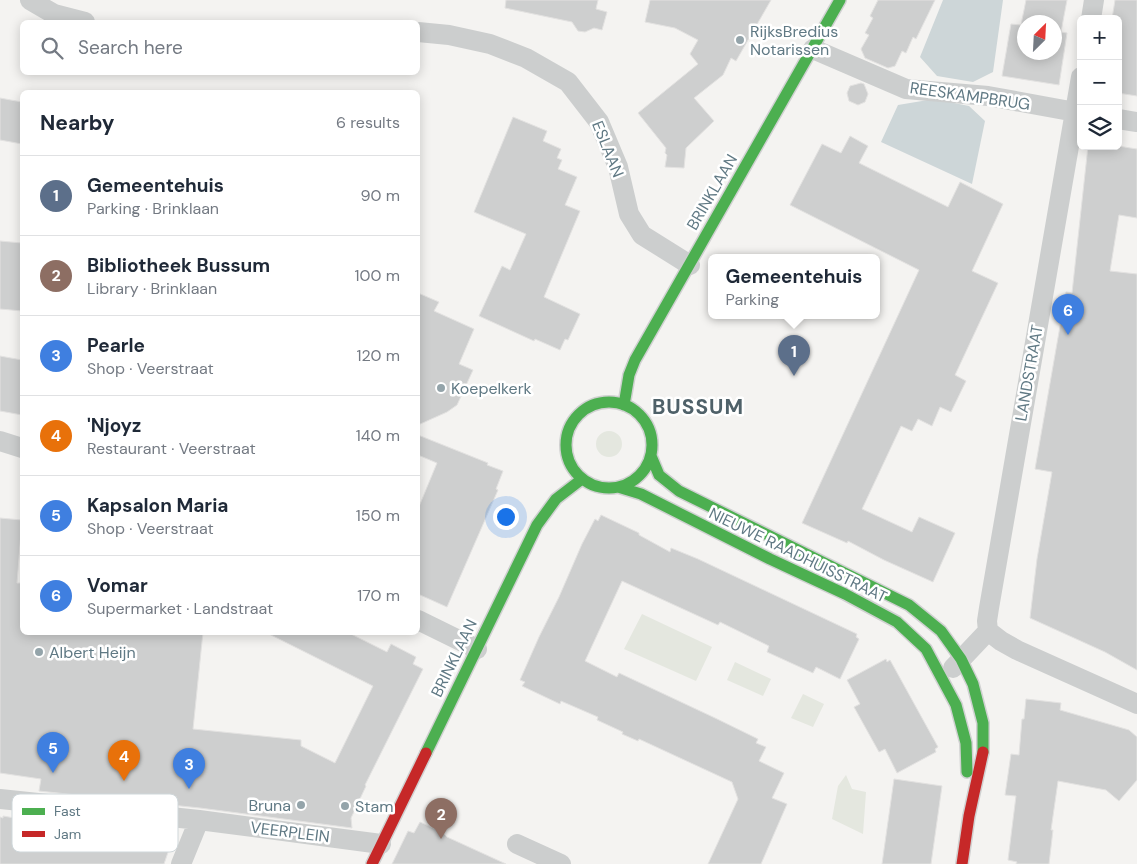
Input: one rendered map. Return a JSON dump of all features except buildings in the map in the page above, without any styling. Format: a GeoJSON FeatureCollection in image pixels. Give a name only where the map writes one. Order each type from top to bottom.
{"type":"FeatureCollection","features":[{"type":"Feature","properties":{"kind":"street"},"geometry":{"type":"LineString","coordinates":[[30,0],[54,14],[77,20]]}},
{"type":"Feature","properties":{"kind":"street","name":"BRINKLAAN"},"geometry":{"type":"LineString","coordinates":[[624,405],[629,376],[635,360],[840,0]]}},
{"type":"Feature","properties":{"kind":"street"},"geometry":{"type":"LineString","coordinates":[[1092,15],[1094,0]]}},
{"type":"Feature","properties":{"kind":"street","name":"ESLAAN"},"geometry":{"type":"LineString","coordinates":[[420,32],[449,35],[490,44],[526,58],[568,82],[599,122],[618,167],[629,214],[642,235],[690,265]]}},
{"type":"Feature","properties":{"kind":"street","name":"REESKAMPBRUG"},"geometry":{"type":"LineString","coordinates":[[813,49],[906,89],[988,96],[1077,113]]}},
{"type":"Feature","properties":{"kind":"street","name":"LANDSTRAAT"},"geometry":{"type":"LineString","coordinates":[[988,631],[989,608],[1077,119]]}},
{"type":"Feature","properties":{"kind":"street"},"geometry":{"type":"LineString","coordinates":[[1122,120],[1137,122]]}},
{"type":"Feature","properties":{"kind":"street"},"geometry":{"type":"LineString","coordinates":[[610,402],[624,405],[635,411],[647,426],[652,444],[651,456],[644,470],[633,481],[618,487],[605,488],[593,485],[582,479],[573,469],[568,458],[566,444],[568,432],[574,419],[584,410],[597,404],[610,402]]}},
{"type":"Feature","properties":{"kind":"street"},"geometry":{"type":"LineString","coordinates":[[0,441],[20,447]]}},
{"type":"Feature","properties":{"kind":"street","name":"NIEUWE RAADHUISSTRAAT"},"geometry":{"type":"LineString","coordinates":[[651,456],[659,475],[679,491],[909,605],[941,631],[961,660]]}},
{"type":"Feature","properties":{"kind":"street","name":"BRINKLAAN"},"geometry":{"type":"LineString","coordinates":[[372,864],[537,525],[556,499],[582,479]]}},
{"type":"Feature","properties":{"kind":"street","name":"NIEUWE RAADHUISSTRAAT"},"geometry":{"type":"LineString","coordinates":[[618,487],[641,494],[845,594],[897,622],[926,649],[942,679]]}},
{"type":"Feature","properties":{"kind":"street"},"geometry":{"type":"LineString","coordinates":[[420,621],[477,649]]}},
{"type":"Feature","properties":{"kind":"street"},"geometry":{"type":"LineString","coordinates":[[969,816],[966,743],[956,705],[942,679],[988,631],[1017,650],[1137,704]]}},
{"type":"Feature","properties":{"kind":"street"},"geometry":{"type":"LineString","coordinates":[[961,660],[973,684],[983,723],[983,752],[969,816],[962,864]]}},
{"type":"Feature","properties":{"kind":"street","name":"VEERPLEIN"},"geometry":{"type":"LineString","coordinates":[[178,818],[381,844]]}},
{"type":"Feature","properties":{"kind":"street"},"geometry":{"type":"LineString","coordinates":[[181,864],[199,820]]}},
{"type":"Feature","properties":{"kind":"street"},"geometry":{"type":"LineString","coordinates":[[517,844],[561,864]]}},
{"type":"Feature","properties":{"kind":"shaded area"},"geometry":{"type":"Polygon","coordinates":[[[943,0],[1003,0],[993,72],[973,82],[937,76],[920,57],[943,0]]]}},
{"type":"Feature","properties":{"kind":"shaded area"},"geometry":{"type":"Polygon","coordinates":[[[934,99],[969,106],[985,121],[972,184],[881,142],[898,105],[934,99]]]}},
{"type":"Feature","properties":{"kind":"shaded area"},"geometry":{"type":"Polygon","coordinates":[[[609,431],[618,435],[622,444],[618,453],[609,457],[600,453],[596,444],[600,435],[609,431]]]}},
{"type":"Feature","properties":{"kind":"shaded area"},"geometry":{"type":"Polygon","coordinates":[[[642,614],[712,647],[696,681],[624,649],[642,614]]]}},
{"type":"Feature","properties":{"kind":"shaded area"},"geometry":{"type":"Polygon","coordinates":[[[735,662],[771,679],[763,696],[727,680],[735,662]]]}},
{"type":"Feature","properties":{"kind":"shaded area"},"geometry":{"type":"Polygon","coordinates":[[[803,694],[824,704],[813,727],[791,718],[803,694]]]}},
{"type":"Feature","properties":{"kind":"shaded area"},"geometry":{"type":"Polygon","coordinates":[[[846,775],[852,789],[866,792],[863,834],[832,819],[838,786],[846,775]]]}},
{"type":"Feature","properties":{"kind":"traffic: fast"},"geometry":{"type":"LineString","coordinates":[[624,405],[629,375],[635,360],[840,0]]}},
{"type":"Feature","properties":{"kind":"traffic: fast"},"geometry":{"type":"LineString","coordinates":[[609,402],[625,405],[633,409],[645,421],[649,429],[652,445],[649,461],[645,469],[633,481],[625,485],[609,488],[593,485],[585,481],[573,469],[569,461],[566,445],[569,429],[573,421],[585,409],[593,405],[609,402]]}},
{"type":"Feature","properties":{"kind":"traffic: fast"},"geometry":{"type":"LineString","coordinates":[[651,456],[659,475],[679,491],[909,605],[941,631],[961,659],[973,684],[983,723],[983,752]]}},
{"type":"Feature","properties":{"kind":"traffic: fast"},"geometry":{"type":"LineString","coordinates":[[426,753],[537,525],[556,499],[582,479]]}},
{"type":"Feature","properties":{"kind":"traffic: fast"},"geometry":{"type":"LineString","coordinates":[[618,487],[641,494],[770,559],[845,594],[897,622],[926,649],[956,705],[966,743],[967,772]]}},
{"type":"Feature","properties":{"kind":"traffic: jam"},"geometry":{"type":"LineString","coordinates":[[962,864],[969,816],[983,752]]}},
{"type":"Feature","properties":{"kind":"traffic: jam"},"geometry":{"type":"LineString","coordinates":[[372,864],[426,753]]}},
{"type":"Feature","properties":{"kind":"place","name":"RijksBredius Notarissen"},"geometry":{"type":"Point","coordinates":[740,40]}},
{"type":"Feature","properties":{"kind":"place","name":"Vomar"},"geometry":{"type":"Point","coordinates":[1068,335]}},
{"type":"Feature","properties":{"kind":"place","name":"Gemeentehuis"},"geometry":{"type":"Point","coordinates":[794,376]}},
{"type":"Feature","properties":{"kind":"place","name":"Koepelkerk"},"geometry":{"type":"Point","coordinates":[441,388]}},
{"type":"Feature","properties":{"kind":"place","name":"Albert Heijn"},"geometry":{"type":"Point","coordinates":[39,652]}},
{"type":"Feature","properties":{"kind":"place","name":"Kapsalon Maria"},"geometry":{"type":"Point","coordinates":[53,773]}},
{"type":"Feature","properties":{"kind":"place","name":"'Njoyz"},"geometry":{"type":"Point","coordinates":[124,781]}},
{"type":"Feature","properties":{"kind":"place","name":"Pearle"},"geometry":{"type":"Point","coordinates":[189,789]}},
{"type":"Feature","properties":{"kind":"place","name":"Bruna"},"geometry":{"type":"Point","coordinates":[301,805]}},
{"type":"Feature","properties":{"kind":"place","name":"Stam"},"geometry":{"type":"Point","coordinates":[345,806]}},
{"type":"Feature","properties":{"kind":"place","name":"Bibliotheek Bussum"},"geometry":{"type":"Point","coordinates":[441,839]}},
{"type":"Feature","properties":{"kind":"district","name":"BUSSUM"},"geometry":{"type":"Point","coordinates":[698,407]}}]}
